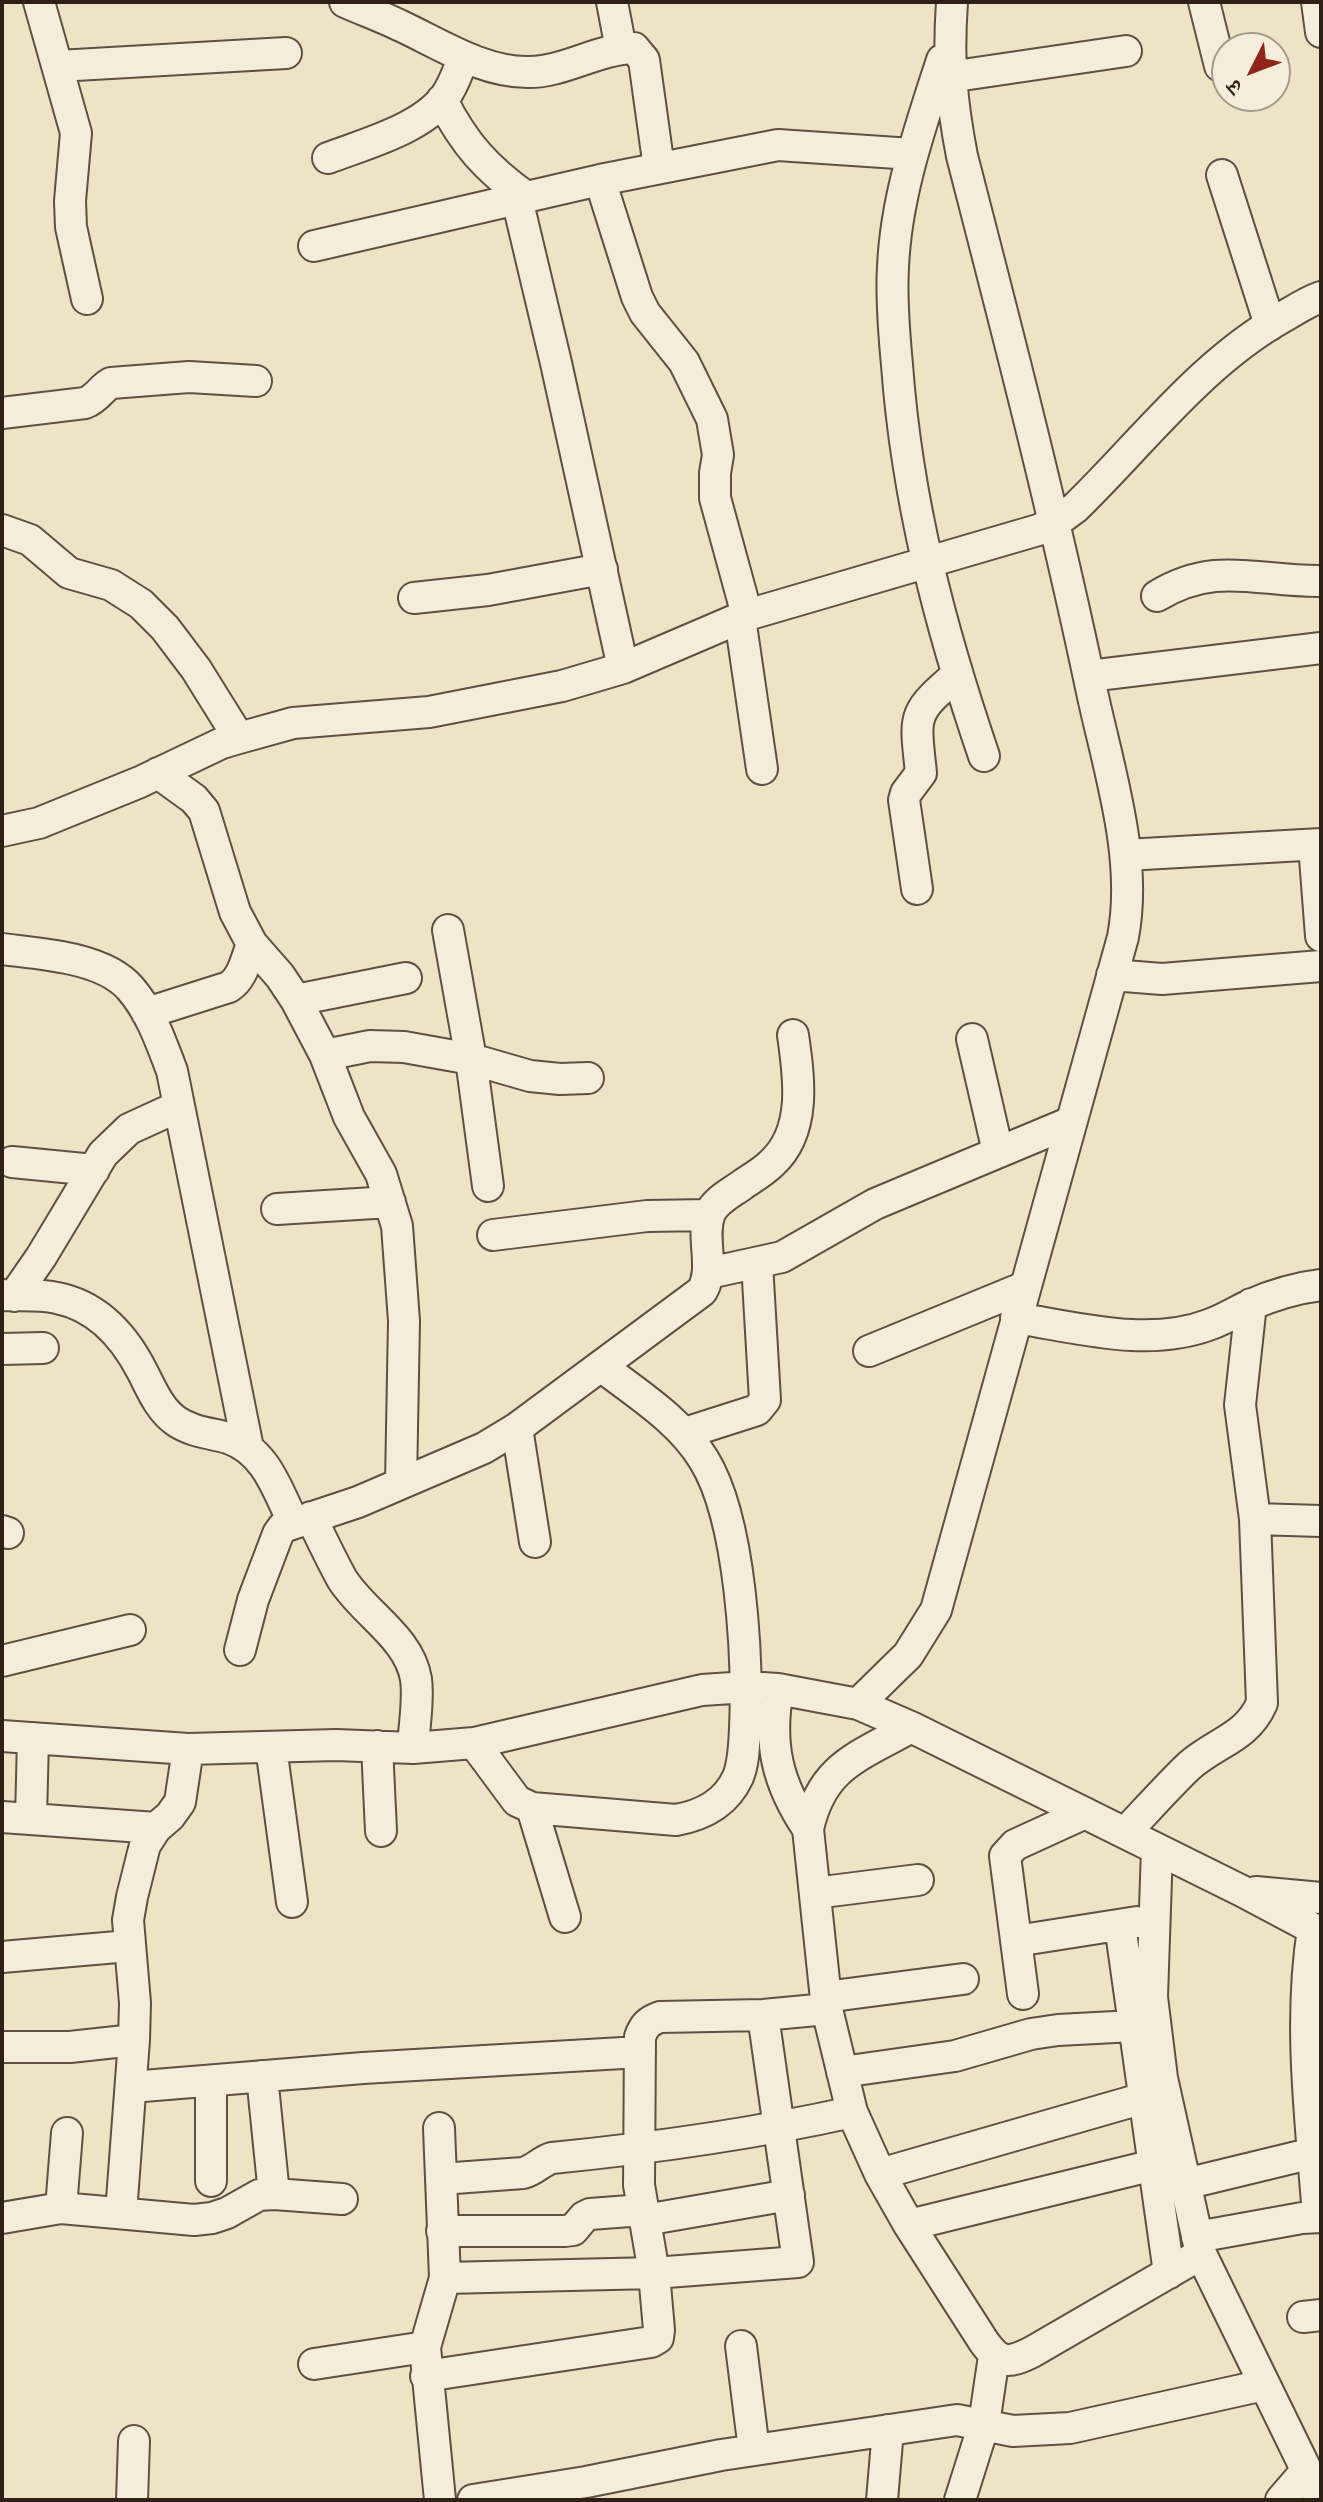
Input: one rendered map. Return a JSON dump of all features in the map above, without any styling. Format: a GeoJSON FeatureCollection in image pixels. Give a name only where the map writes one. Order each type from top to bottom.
{"type":"FeatureCollection","features":[{"type":"Feature","properties":{"kind":"street"},"geometry":{"type":"LineString","coordinates":[[39,2],[76,133],[71,227],[87,299]]}},
{"type":"Feature","properties":{"kind":"street"},"geometry":{"type":"LineString","coordinates":[[345,2],[464,57],[501,68],[527,72],[550,69],[634,48],[644,60],[659,168]]}},
{"type":"Feature","properties":{"kind":"street"},"geometry":{"type":"LineString","coordinates":[[612,2],[621,49]]}},
{"type":"Feature","properties":{"kind":"street"},"geometry":{"type":"LineString","coordinates":[[858,1704],[908,1655],[936,1610],[1128,911],[1126,855],[1056,522],[952,108],[949,77],[952,2]]}},
{"type":"Feature","properties":{"kind":"street"},"geometry":{"type":"LineString","coordinates":[[1204,2],[1212,32]]}},
{"type":"Feature","properties":{"kind":"street"},"geometry":{"type":"LineString","coordinates":[[1317,2],[1321,32]]}},
{"type":"Feature","properties":{"kind":"street"},"geometry":{"type":"LineString","coordinates":[[950,36],[912,154],[899,215],[893,267],[894,331],[902,430],[926,564],[957,675],[984,756]]}},
{"type":"Feature","properties":{"kind":"street"},"geometry":{"type":"LineString","coordinates":[[949,77],[1126,51]]}},
{"type":"Feature","properties":{"kind":"street"},"geometry":{"type":"LineString","coordinates":[[58,66],[286,53]]}},
{"type":"Feature","properties":{"kind":"street"},"geometry":{"type":"LineString","coordinates":[[328,158],[416,122],[442,100],[464,57]]}},
{"type":"Feature","properties":{"kind":"street"},"geometry":{"type":"LineString","coordinates":[[442,100],[457,129],[477,155],[522,198],[623,668]]}},
{"type":"Feature","properties":{"kind":"street"},"geometry":{"type":"LineString","coordinates":[[314,246],[600,180],[778,145],[912,154]]}},
{"type":"Feature","properties":{"kind":"street"},"geometry":{"type":"LineString","coordinates":[[1222,175],[1270,325]]}},
{"type":"Feature","properties":{"kind":"street"},"geometry":{"type":"LineString","coordinates":[[600,180],[637,297],[645,313],[684,362],[712,419],[718,455],[715,498],[743,617],[762,769]]}},
{"type":"Feature","properties":{"kind":"street"},"geometry":{"type":"LineString","coordinates":[[2,831],[39,823],[239,738],[293,723],[429,712],[562,686],[623,668],[743,617],[1038,530],[1075,508],[1187,392],[1230,353],[1270,325],[1321,297]]}},
{"type":"Feature","properties":{"kind":"street"},"geometry":{"type":"LineString","coordinates":[[2,413],[85,403],[95,399],[103,387],[111,383],[189,377],[256,381]]}},
{"type":"Feature","properties":{"kind":"street"},"geometry":{"type":"LineString","coordinates":[[2,530],[30,540],[69,573],[111,585],[141,604],[165,628],[196,669],[239,738]]}},
{"type":"Feature","properties":{"kind":"street"},"geometry":{"type":"LineString","coordinates":[[414,598],[488,590],[602,569]]}},
{"type":"Feature","properties":{"kind":"street"},"geometry":{"type":"LineString","coordinates":[[1157,596],[1177,584],[1220,574],[1321,581]]}},
{"type":"Feature","properties":{"kind":"street"},"geometry":{"type":"LineString","coordinates":[[1089,676],[1321,648]]}},
{"type":"Feature","properties":{"kind":"street"},"geometry":{"type":"LineString","coordinates":[[917,889],[904,800],[921,773],[916,726],[921,710],[930,698],[957,675]]}},
{"type":"Feature","properties":{"kind":"street"},"geometry":{"type":"LineString","coordinates":[[158,773],[194,799],[204,811],[235,912],[252,944],[296,1000],[325,1055],[349,1117],[381,1174],[397,1226],[404,1321],[401,1483]]}},
{"type":"Feature","properties":{"kind":"street"},"geometry":{"type":"LineString","coordinates":[[1126,855],[1318,844],[1321,936]]}},
{"type":"Feature","properties":{"kind":"street"},"geometry":{"type":"LineString","coordinates":[[448,930],[471,1059],[488,1186]]}},
{"type":"Feature","properties":{"kind":"street"},"geometry":{"type":"LineString","coordinates":[[147,1013],[229,987],[241,973],[252,944]]}},
{"type":"Feature","properties":{"kind":"street"},"geometry":{"type":"LineString","coordinates":[[2,949],[66,957],[107,971],[129,986],[153,1022],[172,1071],[248,1448]]}},
{"type":"Feature","properties":{"kind":"street"},"geometry":{"type":"LineString","coordinates":[[1112,975],[1162,979],[1321,966]]}},
{"type":"Feature","properties":{"kind":"street"},"geometry":{"type":"LineString","coordinates":[[296,1000],[406,978]]}},
{"type":"Feature","properties":{"kind":"street"},"geometry":{"type":"LineString","coordinates":[[240,1650],[253,1600],[283,1527],[358,1502],[484,1448],[517,1428],[702,1291],[708,1281],[707,1228],[715,1204],[772,1163],[786,1147],[795,1121],[800,1084],[793,1035]]}},
{"type":"Feature","properties":{"kind":"street"},"geometry":{"type":"LineString","coordinates":[[972,1039],[998,1152]]}},
{"type":"Feature","properties":{"kind":"street"},"geometry":{"type":"LineString","coordinates":[[325,1055],[370,1046],[404,1047],[471,1059],[530,1076],[588,1078]]}},
{"type":"Feature","properties":{"kind":"street"},"geometry":{"type":"LineString","coordinates":[[8,1295],[41,1257],[103,1154],[129,1129],[177,1107]]}},
{"type":"Feature","properties":{"kind":"street"},"geometry":{"type":"LineString","coordinates":[[709,1273],[782,1257],[875,1204],[1071,1122]]}},
{"type":"Feature","properties":{"kind":"street"},"geometry":{"type":"LineString","coordinates":[[12,1162],[94,1170]]}},
{"type":"Feature","properties":{"kind":"street"},"geometry":{"type":"LineString","coordinates":[[277,1209],[390,1202]]}},
{"type":"Feature","properties":{"kind":"street"},"geometry":{"type":"LineString","coordinates":[[493,1235],[647,1216],[709,1215]]}},
{"type":"Feature","properties":{"kind":"street"},"geometry":{"type":"LineString","coordinates":[[685,1433],[757,1410],[765,1400],[757,1263]]}},
{"type":"Feature","properties":{"kind":"street"},"geometry":{"type":"LineString","coordinates":[[1016,1318],[1136,1337],[1170,1334],[1211,1325],[1251,1304],[1295,1289],[1321,1285]]}},
{"type":"Feature","properties":{"kind":"street"},"geometry":{"type":"LineString","coordinates":[[869,1351],[1025,1287]]}},
{"type":"Feature","properties":{"kind":"street"},"geometry":{"type":"LineString","coordinates":[[8,1295],[57,1298],[91,1311],[114,1329],[130,1348],[162,1407],[175,1420],[193,1430],[229,1439],[248,1448],[263,1461],[359,1602],[397,1639],[411,1663],[416,1681],[413,1748]]}},
{"type":"Feature","properties":{"kind":"street"},"geometry":{"type":"LineString","coordinates":[[1125,1833],[1190,1765],[1240,1734],[1262,1703],[1255,1519],[1240,1405],[1251,1304]]}},
{"type":"Feature","properties":{"kind":"street"},"geometry":{"type":"LineString","coordinates":[[2,1349],[43,1348]]}},
{"type":"Feature","properties":{"kind":"street"},"geometry":{"type":"LineString","coordinates":[[474,1743],[517,1801],[532,1808],[676,1820],[695,1817],[715,1806],[739,1775],[747,1687],[738,1584],[724,1508],[706,1462],[685,1433],[601,1366]]}},
{"type":"Feature","properties":{"kind":"street"},"geometry":{"type":"LineString","coordinates":[[517,1428],[535,1542]]}},
{"type":"Feature","properties":{"kind":"street"},"geometry":{"type":"LineString","coordinates":[[1255,1519],[1321,1521]]}},
{"type":"Feature","properties":{"kind":"street"},"geometry":{"type":"LineString","coordinates":[[2,1661],[130,1630]]}},
{"type":"Feature","properties":{"kind":"street"},"geometry":{"type":"LineString","coordinates":[[2,1736],[188,1749],[413,1748],[474,1743],[702,1690],[747,1687],[778,1689],[858,1704],[911,1727],[1317,1931],[1307,1970],[1306,1999],[1307,2066],[1319,2216],[1199,2246],[1169,2273],[1019,2359],[1004,2361],[994,2356],[909,2225],[880,2174],[852,2112],[826,2003],[808,1829],[813,1806],[822,1788],[840,1768],[911,1727]]}},
{"type":"Feature","properties":{"kind":"street"},"geometry":{"type":"LineString","coordinates":[[778,1689],[773,1726],[777,1763],[789,1798],[808,1829]]}},
{"type":"Feature","properties":{"kind":"street"},"geometry":{"type":"LineString","coordinates":[[33,1738],[16,1818],[156,1828]]}},
{"type":"Feature","properties":{"kind":"street"},"geometry":{"type":"LineString","coordinates":[[377,1746],[381,1831]]}},
{"type":"Feature","properties":{"kind":"street"},"geometry":{"type":"LineString","coordinates":[[271,1747],[292,1902]]}},
{"type":"Feature","properties":{"kind":"street"},"geometry":{"type":"LineString","coordinates":[[121,2213],[135,2003],[128,1920],[145,1845],[180,1802],[188,1749]]}},
{"type":"Feature","properties":{"kind":"street"},"geometry":{"type":"LineString","coordinates":[[532,1808],[565,1917]]}},
{"type":"Feature","properties":{"kind":"street"},"geometry":{"type":"LineString","coordinates":[[1023,1994],[1005,1856],[1015,1845],[1085,1813]]}},
{"type":"Feature","properties":{"kind":"street"},"geometry":{"type":"LineString","coordinates":[[1157,1849],[1152,1997],[1162,2078],[1199,2246],[1321,2500]]}},
{"type":"Feature","properties":{"kind":"street"},"geometry":{"type":"LineString","coordinates":[[815,1893],[918,1880]]}},
{"type":"Feature","properties":{"kind":"street"},"geometry":{"type":"LineString","coordinates":[[1242,1891],[1321,1898]]}},
{"type":"Feature","properties":{"kind":"street"},"geometry":{"type":"LineString","coordinates":[[1016,1941],[1155,1920]]}},
{"type":"Feature","properties":{"kind":"street"},"geometry":{"type":"LineString","coordinates":[[1120,1925],[1169,2273]]}},
{"type":"Feature","properties":{"kind":"street"},"geometry":{"type":"LineString","coordinates":[[2,1957],[129,1946]]}},
{"type":"Feature","properties":{"kind":"street"},"geometry":{"type":"LineString","coordinates":[[314,2364],[426,2362],[651,2342],[658,2338],[654,2273],[639,2185],[637,2150],[642,2029],[648,2022],[660,2017],[763,2015],[963,1979]]}},
{"type":"Feature","properties":{"kind":"street"},"geometry":{"type":"LineString","coordinates":[[442,2286],[798,2262],[763,2015]]}},
{"type":"Feature","properties":{"kind":"street"},"geometry":{"type":"LineString","coordinates":[[842,2072],[955,2056],[1031,2034],[1134,2026]]}},
{"type":"Feature","properties":{"kind":"street"},"geometry":{"type":"LineString","coordinates":[[2,2047],[70,2047],[134,2040]]}},
{"type":"Feature","properties":{"kind":"street"},"geometry":{"type":"LineString","coordinates":[[131,2087],[640,2052]]}},
{"type":"Feature","properties":{"kind":"street"},"geometry":{"type":"LineString","coordinates":[[262,2076],[274,2194]]}},
{"type":"Feature","properties":{"kind":"street"},"geometry":{"type":"LineString","coordinates":[[211,2081],[211,2181]]}},
{"type":"Feature","properties":{"kind":"street"},"geometry":{"type":"LineString","coordinates":[[880,2174],[1144,2098]]}},
{"type":"Feature","properties":{"kind":"street"},"geometry":{"type":"LineString","coordinates":[[441,2179],[523,2173],[552,2158],[637,2150],[779,2129],[852,2112]]}},
{"type":"Feature","properties":{"kind":"street"},"geometry":{"type":"LineString","coordinates":[[439,2128],[442,2286],[426,2362],[440,2500]]}},
{"type":"Feature","properties":{"kind":"street"},"geometry":{"type":"LineString","coordinates":[[61,2208],[67,2133]]}},
{"type":"Feature","properties":{"kind":"street"},"geometry":{"type":"LineString","coordinates":[[1185,2184],[1313,2153]]}},
{"type":"Feature","properties":{"kind":"street"},"geometry":{"type":"LineString","coordinates":[[909,2225],[1154,2165]]}},
{"type":"Feature","properties":{"kind":"street"},"geometry":{"type":"LineString","coordinates":[[2,2218],[61,2208],[194,2220],[212,2218],[259,2195],[342,2199]]}},
{"type":"Feature","properties":{"kind":"street"},"geometry":{"type":"LineString","coordinates":[[442,2231],[565,2231],[573,2230],[590,2214],[644,2215],[789,2195]]}},
{"type":"Feature","properties":{"kind":"street"},"geometry":{"type":"LineString","coordinates":[[741,2346],[754,2450]]}},
{"type":"Feature","properties":{"kind":"street"},"geometry":{"type":"LineString","coordinates":[[960,2500],[984,2424],[994,2356]]}},
{"type":"Feature","properties":{"kind":"street"},"geometry":{"type":"LineString","coordinates":[[473,2500],[588,2491],[754,2450],[957,2420],[1013,2431],[1070,2428],[1264,2385]]}},
{"type":"Feature","properties":{"kind":"street"},"geometry":{"type":"LineString","coordinates":[[882,2500],[888,2430]]}},
{"type":"Feature","properties":{"kind":"street"},"geometry":{"type":"LineString","coordinates":[[132,2500],[134,2441]]}},
{"type":"Feature","properties":{"kind":"street"},"geometry":{"type":"LineString","coordinates":[[1281,2500],[1306,2471]]}}]}
